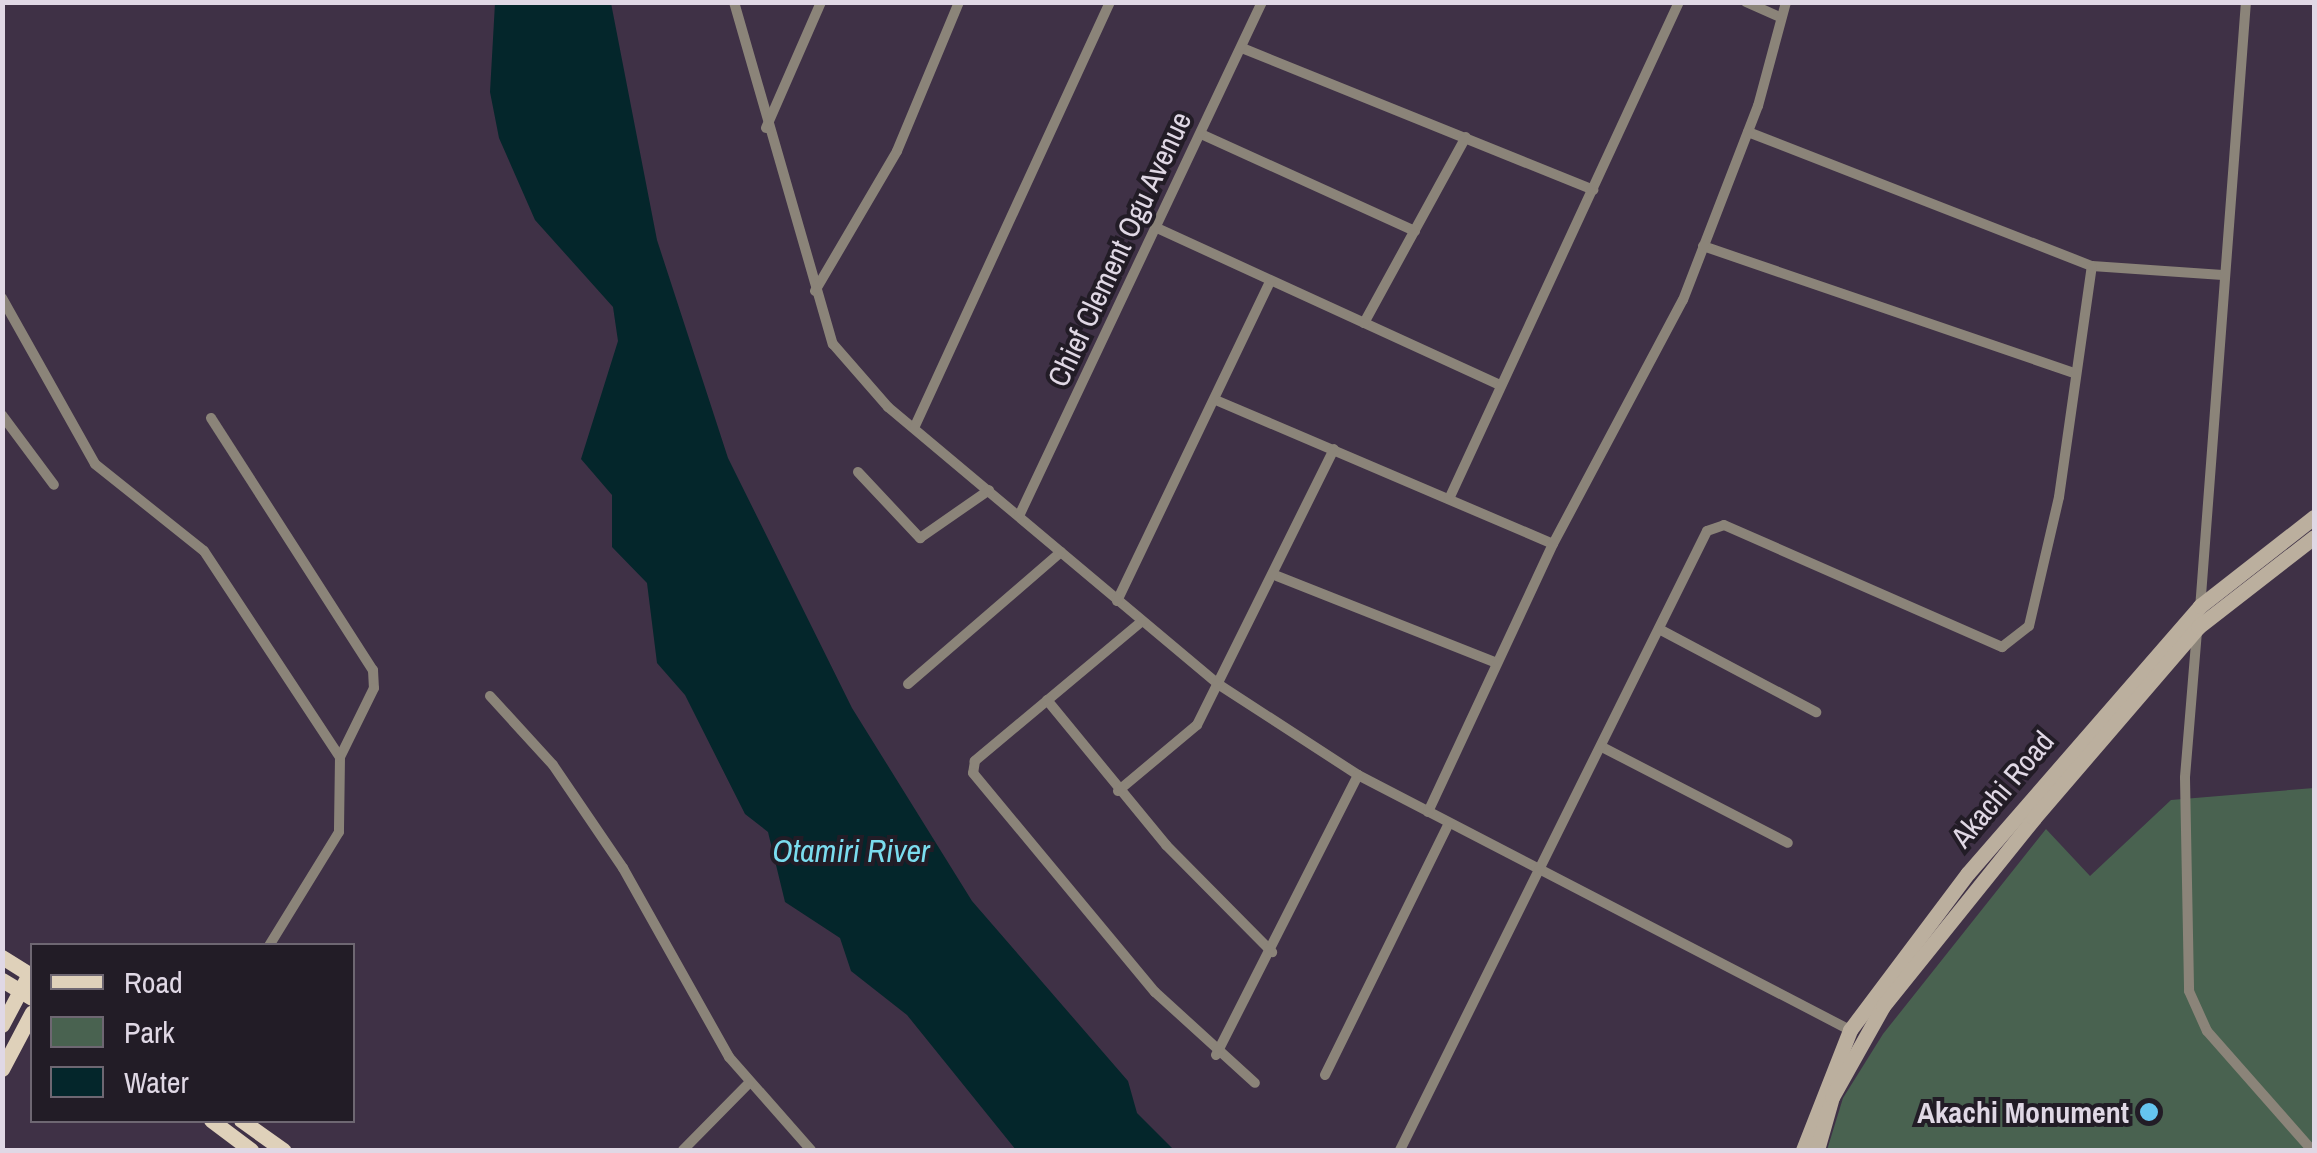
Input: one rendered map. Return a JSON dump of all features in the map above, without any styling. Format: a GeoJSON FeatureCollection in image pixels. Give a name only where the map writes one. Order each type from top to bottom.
{"type":"FeatureCollection","features":[{"type":"Feature","properties":{"kind":"main road","name":"Akachi Road"},"geometry":{"type":"LineString","coordinates":[[1803,1150],[1850,1030],[1968,873],[2200,606],[2314,516]]}},
{"type":"Feature","properties":{"kind":"main road","name":"Akachi Road"},"geometry":{"type":"LineString","coordinates":[[1818,1150],[1832,1097],[1883,1006],[2198,627],[2314,536]]}},
{"type":"Feature","properties":{"kind":"main road"},"geometry":{"type":"LineString","coordinates":[[2,957],[30,974]]}},
{"type":"Feature","properties":{"kind":"main road"},"geometry":{"type":"LineString","coordinates":[[2,980],[26,994],[2,1025]]}},
{"type":"Feature","properties":{"kind":"main road"},"geometry":{"type":"LineString","coordinates":[[2,1069],[30,1016]]}},
{"type":"Feature","properties":{"kind":"main road"},"geometry":{"type":"LineString","coordinates":[[215,1123],[252,1150]]}},
{"type":"Feature","properties":{"kind":"main road"},"geometry":{"type":"LineString","coordinates":[[245,1123],[282,1150]]}},
{"type":"Feature","properties":{"kind":"street"},"geometry":{"type":"LineString","coordinates":[[734,2],[766,129],[833,344],[915,426],[1221,686],[1358,774],[1850,1030]]}},
{"type":"Feature","properties":{"kind":"street"},"geometry":{"type":"LineString","coordinates":[[766,129],[821,2]]}},
{"type":"Feature","properties":{"kind":"street"},"geometry":{"type":"LineString","coordinates":[[814,291],[898,151],[959,2]]}},
{"type":"Feature","properties":{"kind":"street"},"geometry":{"type":"LineString","coordinates":[[915,426],[1110,2]]}},
{"type":"Feature","properties":{"kind":"street","name":"Chief Clement Ogu Avenue"},"geometry":{"type":"LineString","coordinates":[[1019,516],[1262,2]]}},
{"type":"Feature","properties":{"kind":"street"},"geometry":{"type":"LineString","coordinates":[[1449,499],[1498,384],[1593,190],[1678,2]]}},
{"type":"Feature","properties":{"kind":"street"},"geometry":{"type":"LineString","coordinates":[[1746,2],[1780,18]]}},
{"type":"Feature","properties":{"kind":"street"},"geometry":{"type":"LineString","coordinates":[[1428,812],[1494,662],[1703,246],[1748,132],[1786,2]]}},
{"type":"Feature","properties":{"kind":"street"},"geometry":{"type":"LineString","coordinates":[[2246,2],[2185,778],[2188,991],[2206,1031],[2312,1150]]}},
{"type":"Feature","properties":{"kind":"street"},"geometry":{"type":"LineString","coordinates":[[1242,48],[1593,190]]}},
{"type":"Feature","properties":{"kind":"street"},"geometry":{"type":"LineString","coordinates":[[1748,132],[2092,266],[2223,275]]}},
{"type":"Feature","properties":{"kind":"street"},"geometry":{"type":"LineString","coordinates":[[1201,134],[1414,231]]}},
{"type":"Feature","properties":{"kind":"street"},"geometry":{"type":"LineString","coordinates":[[1364,323],[1466,137]]}},
{"type":"Feature","properties":{"kind":"street"},"geometry":{"type":"LineString","coordinates":[[1157,228],[1498,384]]}},
{"type":"Feature","properties":{"kind":"street"},"geometry":{"type":"LineString","coordinates":[[1703,246],[2074,373]]}},
{"type":"Feature","properties":{"kind":"street"},"geometry":{"type":"LineString","coordinates":[[1400,1150],[1708,531],[1724,525],[1957,632],[2002,647],[2016,641],[2038,602],[2092,266]]}},
{"type":"Feature","properties":{"kind":"street"},"geometry":{"type":"LineString","coordinates":[[1117,600],[1218,401],[1270,280]]}},
{"type":"Feature","properties":{"kind":"street"},"geometry":{"type":"LineString","coordinates":[[4,304],[95,464],[204,551],[340,757],[346,807],[339,832],[271,943]]}},
{"type":"Feature","properties":{"kind":"street"},"geometry":{"type":"LineString","coordinates":[[1218,401],[1552,544]]}},
{"type":"Feature","properties":{"kind":"street"},"geometry":{"type":"LineString","coordinates":[[2,415],[54,484]]}},
{"type":"Feature","properties":{"kind":"street"},"geometry":{"type":"LineString","coordinates":[[211,418],[373,670],[374,688],[340,757]]}},
{"type":"Feature","properties":{"kind":"street"},"geometry":{"type":"LineString","coordinates":[[1118,791],[1198,726],[1278,576],[1334,449]]}},
{"type":"Feature","properties":{"kind":"street"},"geometry":{"type":"LineString","coordinates":[[858,472],[920,538],[989,490]]}},
{"type":"Feature","properties":{"kind":"street"},"geometry":{"type":"LineString","coordinates":[[908,684],[1061,552]]}},
{"type":"Feature","properties":{"kind":"street"},"geometry":{"type":"LineString","coordinates":[[1278,576],[1494,662]]}},
{"type":"Feature","properties":{"kind":"street"},"geometry":{"type":"LineString","coordinates":[[1142,622],[975,761],[973,773],[1216,1056],[1255,1083]]}},
{"type":"Feature","properties":{"kind":"street"},"geometry":{"type":"LineString","coordinates":[[1659,630],[1816,712]]}},
{"type":"Feature","properties":{"kind":"street"},"geometry":{"type":"LineString","coordinates":[[490,696],[553,764],[623,868],[748,1084],[811,1150]]}},
{"type":"Feature","properties":{"kind":"street"},"geometry":{"type":"LineString","coordinates":[[1047,700],[1118,791],[1272,952]]}},
{"type":"Feature","properties":{"kind":"street"},"geometry":{"type":"LineString","coordinates":[[1602,747],[1788,843]]}},
{"type":"Feature","properties":{"kind":"street"},"geometry":{"type":"LineString","coordinates":[[1216,1056],[1272,952],[1358,774]]}},
{"type":"Feature","properties":{"kind":"street"},"geometry":{"type":"LineString","coordinates":[[1325,1074],[1448,823]]}},
{"type":"Feature","properties":{"kind":"street"},"geometry":{"type":"LineString","coordinates":[[683,1150],[748,1084]]}},
{"type":"Feature","properties":{"kind":"green space"},"geometry":{"type":"Polygon","coordinates":[[[2314,788],[2314,1150],[1827,1150],[1843,1098],[1883,1034],[2046,829],[2090,876],[2171,800],[2314,788]]]}},
{"type":"Feature","properties":{"kind":"water","name":"Otamiri River"},"geometry":{"type":"Polygon","coordinates":[[[495,3],[611,3],[657,240],[728,458],[852,708],[972,901],[1128,1081],[1137,1113],[1174,1150],[1016,1150],[907,1015],[851,971],[840,938],[785,902],[768,832],[745,814],[685,695],[657,663],[647,583],[612,547],[612,495],[581,459],[618,341],[613,307],[535,220],[499,138],[490,92],[495,3]]]}},
{"type":"Feature","properties":{"kind":"place","name":"Akachi Monument"},"geometry":{"type":"Point","coordinates":[2149,1112]}}]}
